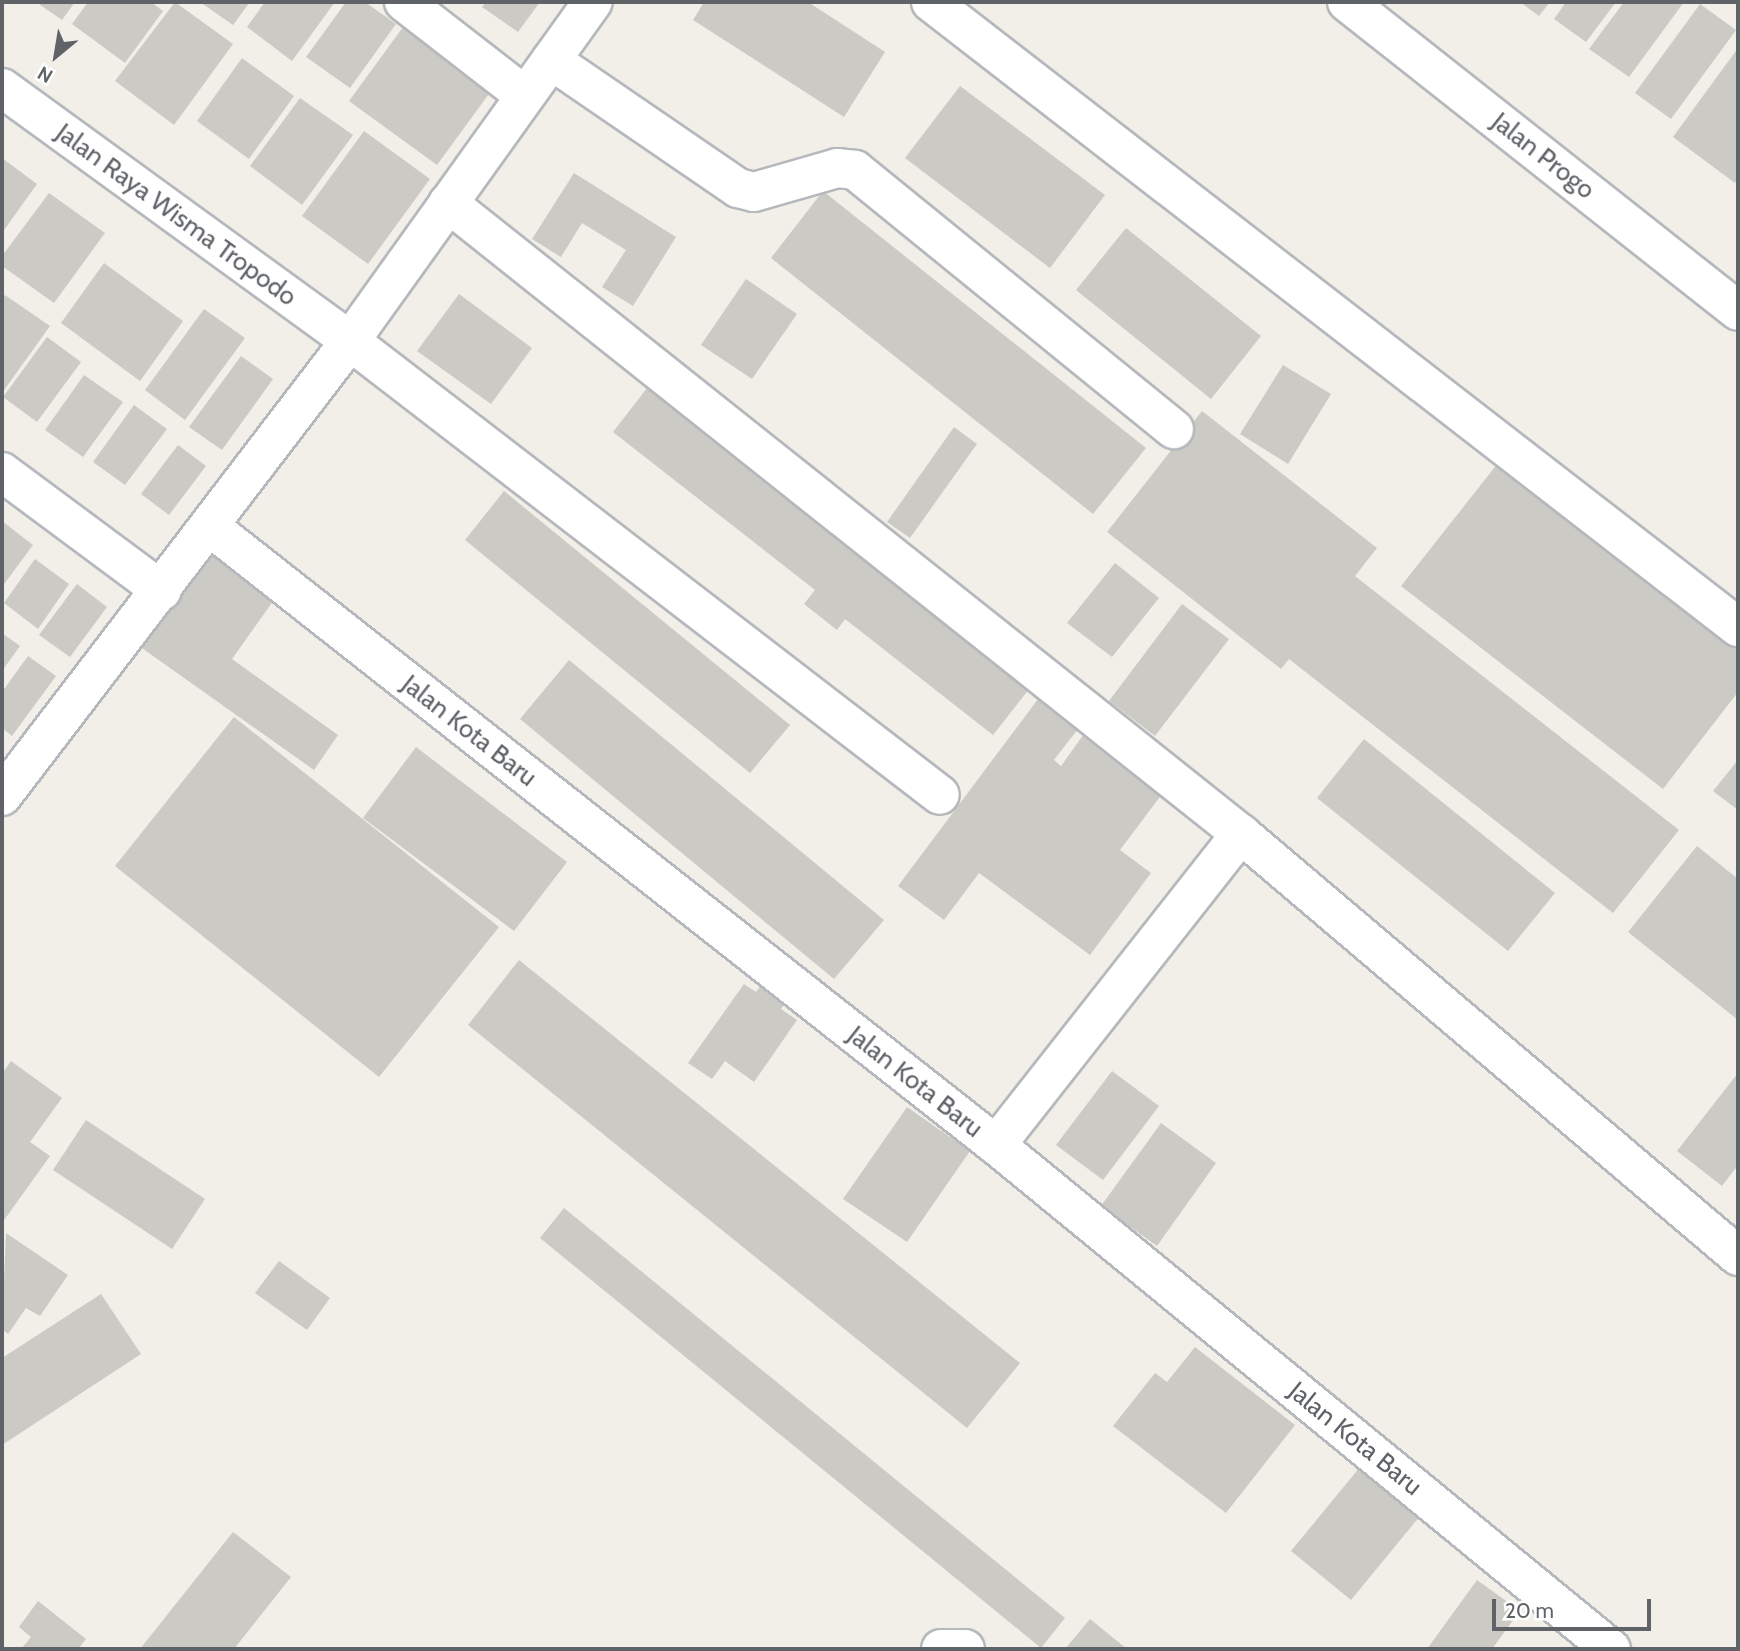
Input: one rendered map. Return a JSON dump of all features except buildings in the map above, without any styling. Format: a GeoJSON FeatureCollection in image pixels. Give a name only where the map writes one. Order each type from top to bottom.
{"type":"FeatureCollection","features":[{"type":"Feature","properties":{"kind":"street"},"geometry":{"type":"LineString","coordinates":[[404,2],[524,95]]}},
{"type":"Feature","properties":{"kind":"street"},"geometry":{"type":"LineString","coordinates":[[6,781],[162,592],[350,341],[593,2]]}},
{"type":"Feature","properties":{"kind":"street"},"geometry":{"type":"LineString","coordinates":[[931,2],[1738,627]]}},
{"type":"Feature","properties":{"kind":"street","name":"Jalan Progo"},"geometry":{"type":"LineString","coordinates":[[1347,2],[1738,311]]}},
{"type":"Feature","properties":{"kind":"street"},"geometry":{"type":"LineString","coordinates":[[551,60],[738,188],[754,192],[837,168],[855,170],[1174,429]]}},
{"type":"Feature","properties":{"kind":"street","name":"Jalan Raya Wisma Tropodo"},"geometry":{"type":"LineString","coordinates":[[2,88],[350,341],[940,795]]}},
{"type":"Feature","properties":{"kind":"street"},"geometry":{"type":"LineString","coordinates":[[448,203],[1241,834],[1738,1256]]}},
{"type":"Feature","properties":{"kind":"street"},"geometry":{"type":"LineString","coordinates":[[2,472],[162,592]]}},
{"type":"Feature","properties":{"kind":"street","name":"Jalan Kota Baru"},"geometry":{"type":"LineString","coordinates":[[209,526],[996,1145],[1611,1649]]}},
{"type":"Feature","properties":{"kind":"street"},"geometry":{"type":"LineString","coordinates":[[996,1145],[1241,834]]}},
{"type":"Feature","properties":{"kind":"street"},"geometry":{"type":"LineString","coordinates":[[941,1649],[965,1649]]}}]}
